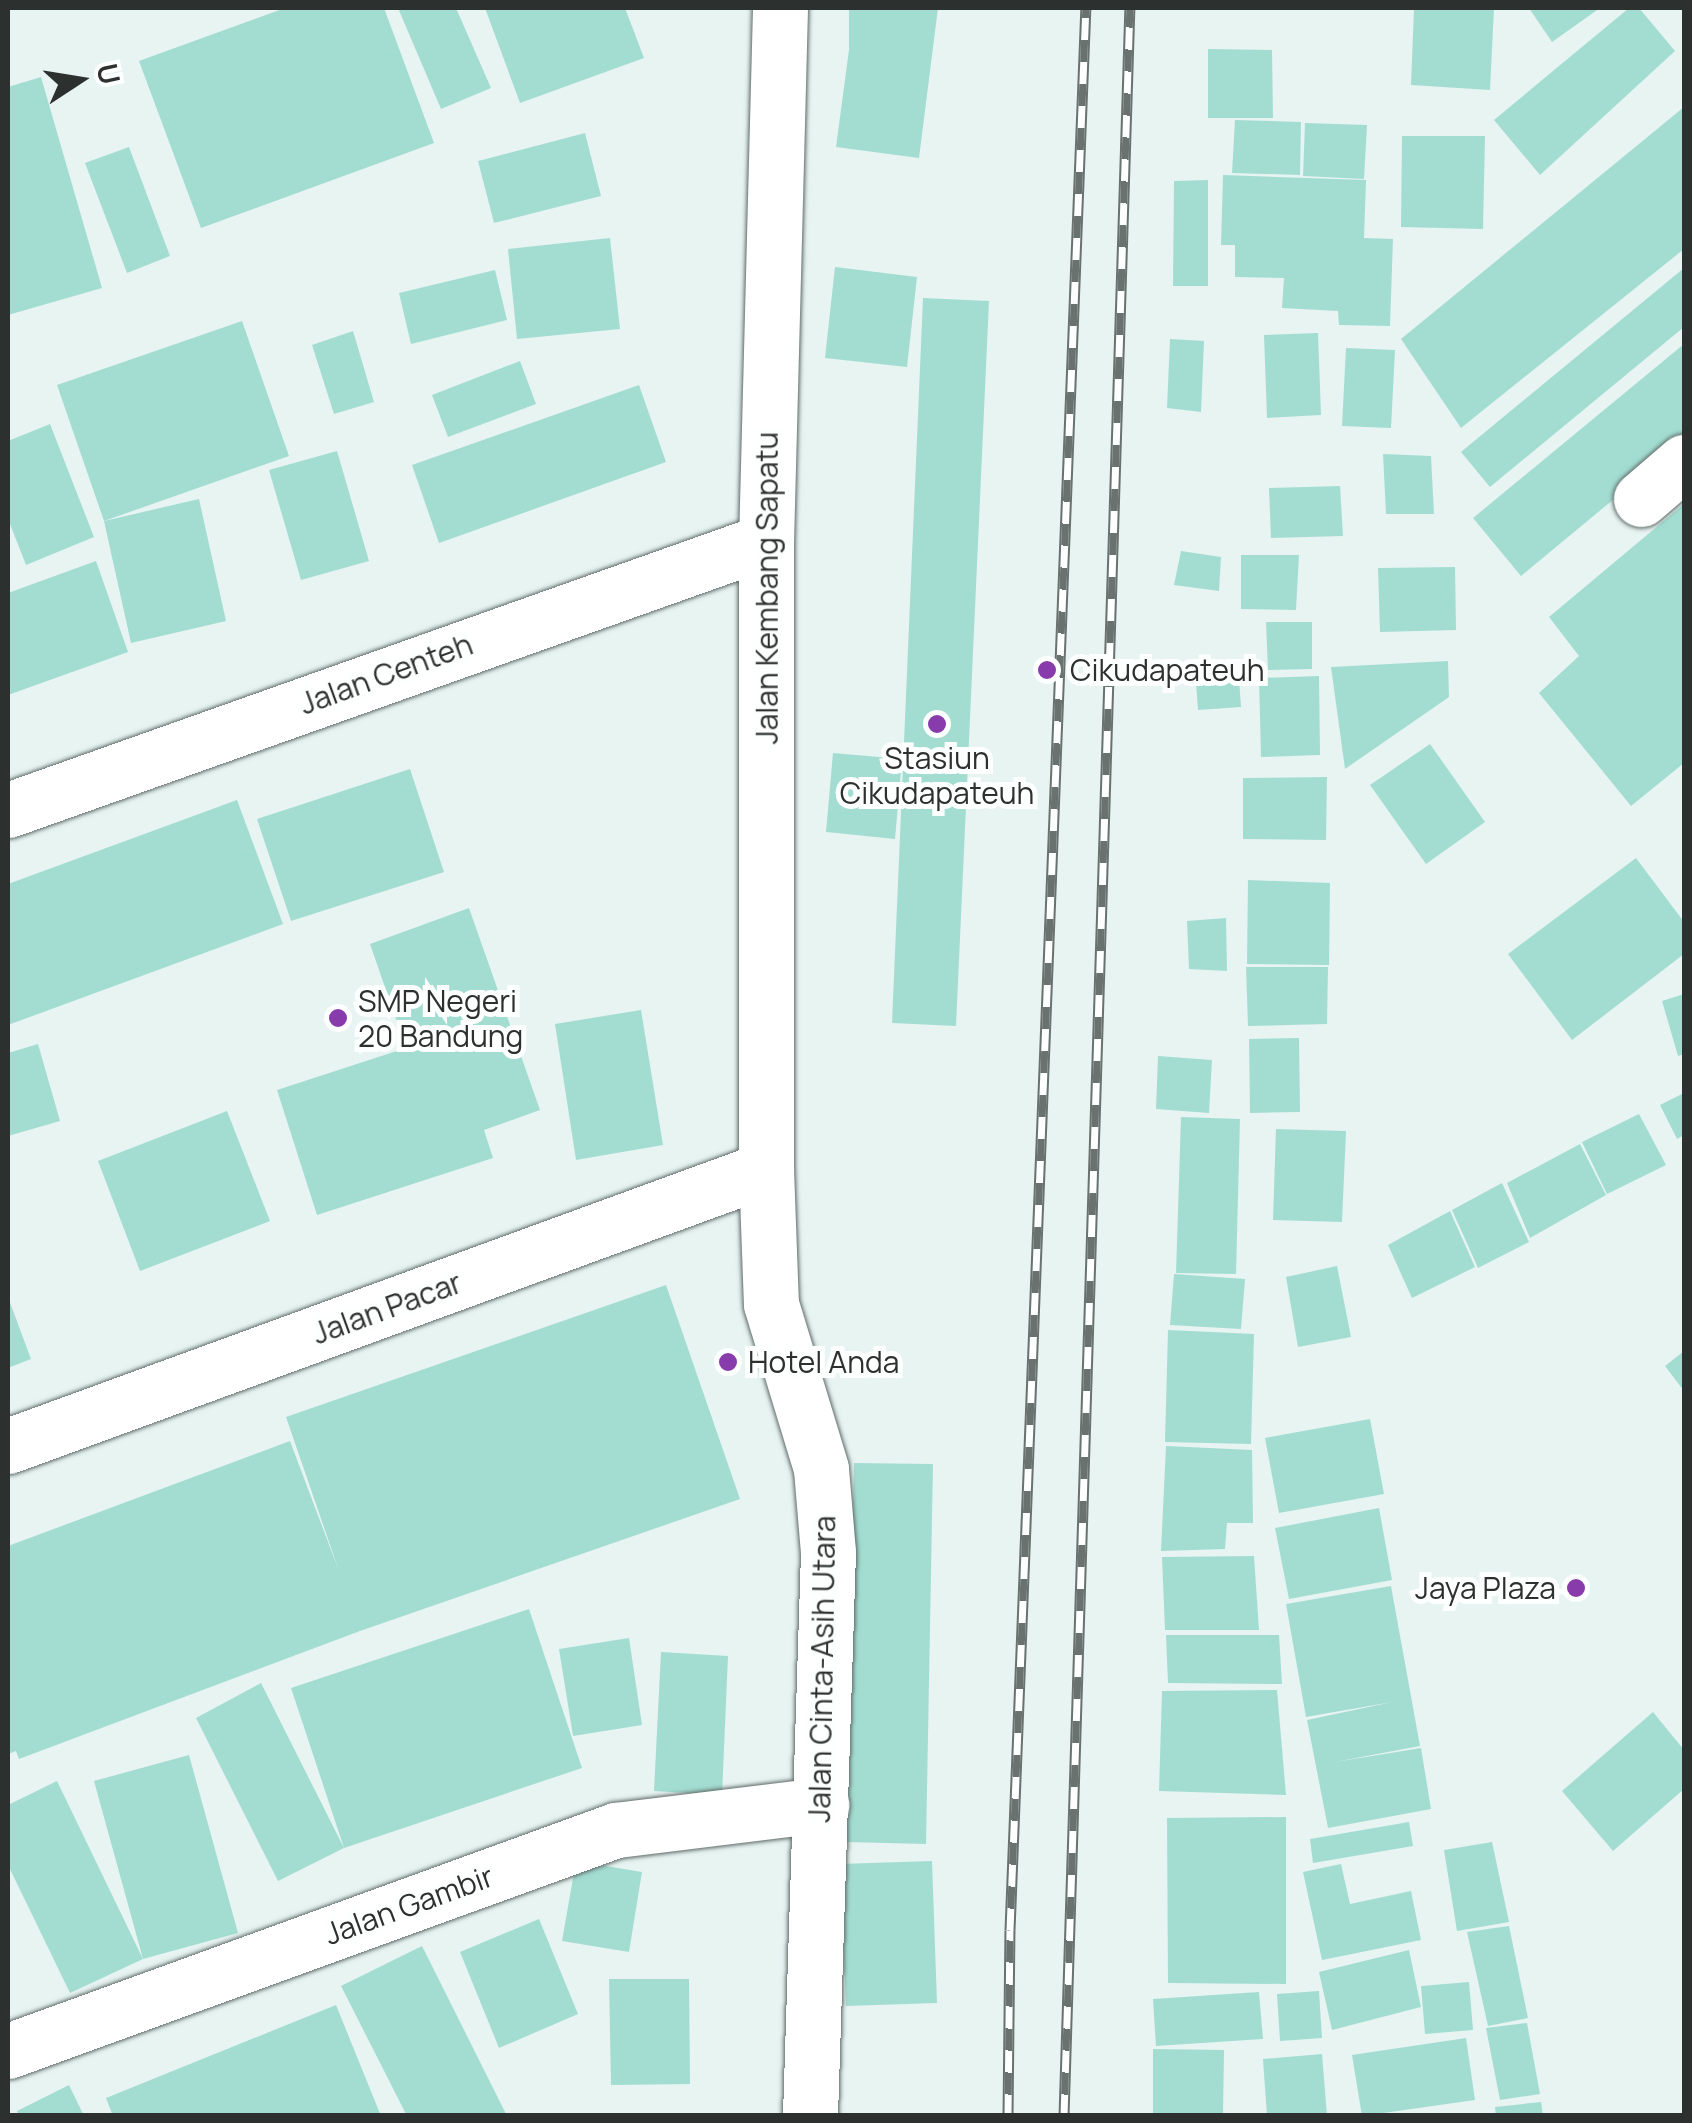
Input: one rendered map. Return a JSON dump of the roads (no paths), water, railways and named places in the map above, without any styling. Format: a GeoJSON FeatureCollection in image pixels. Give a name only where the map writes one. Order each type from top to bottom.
{"type":"FeatureCollection","features":[{"type":"Feature","properties":{"kind":"street","name":"Jalan Kembang Sapatu"},"geometry":{"type":"LineString","coordinates":[[766,1170],[766,542],[780,8]]}},
{"type":"Feature","properties":{"kind":"street"},"geometry":{"type":"LineString","coordinates":[[1641,499],[1684,462]]}},
{"type":"Feature","properties":{"kind":"street","name":"Jalan Centeh"},"geometry":{"type":"LineString","coordinates":[[8,810],[766,542]]}},
{"type":"Feature","properties":{"kind":"street","name":"Jalan Pacar"},"geometry":{"type":"LineString","coordinates":[[8,1446],[766,1170]]}},
{"type":"Feature","properties":{"kind":"street","name":"Jalan Cinta-Asih Utara"},"geometry":{"type":"LineString","coordinates":[[766,1170],[771,1304],[822,1469],[828,1552],[810,2116]]}},
{"type":"Feature","properties":{"kind":"street","name":"Jalan Gambir"},"geometry":{"type":"LineString","coordinates":[[8,2051],[616,1830],[821,1805]]}},
{"type":"Feature","properties":{"kind":"railway"},"geometry":{"type":"LineString","coordinates":[[1008,2116],[1010,1930],[1086,8]]}},
{"type":"Feature","properties":{"kind":"railway"},"geometry":{"type":"LineString","coordinates":[[1064,2116],[1130,8]]}},
{"type":"Feature","properties":{"kind":"place","name":"Cikudapateuh"},"geometry":{"type":"Point","coordinates":[1047,670]}},
{"type":"Feature","properties":{"kind":"place","name":"Stasiun Cikudapateuh"},"geometry":{"type":"Point","coordinates":[937,724]}},
{"type":"Feature","properties":{"kind":"place","name":"SMP Negeri 20 Bandung"},"geometry":{"type":"Point","coordinates":[338,1018]}},
{"type":"Feature","properties":{"kind":"place","name":"Hotel Anda"},"geometry":{"type":"Point","coordinates":[728,1362]}},
{"type":"Feature","properties":{"kind":"place","name":"Jaya Plaza"},"geometry":{"type":"Point","coordinates":[1576,1588]}}]}
